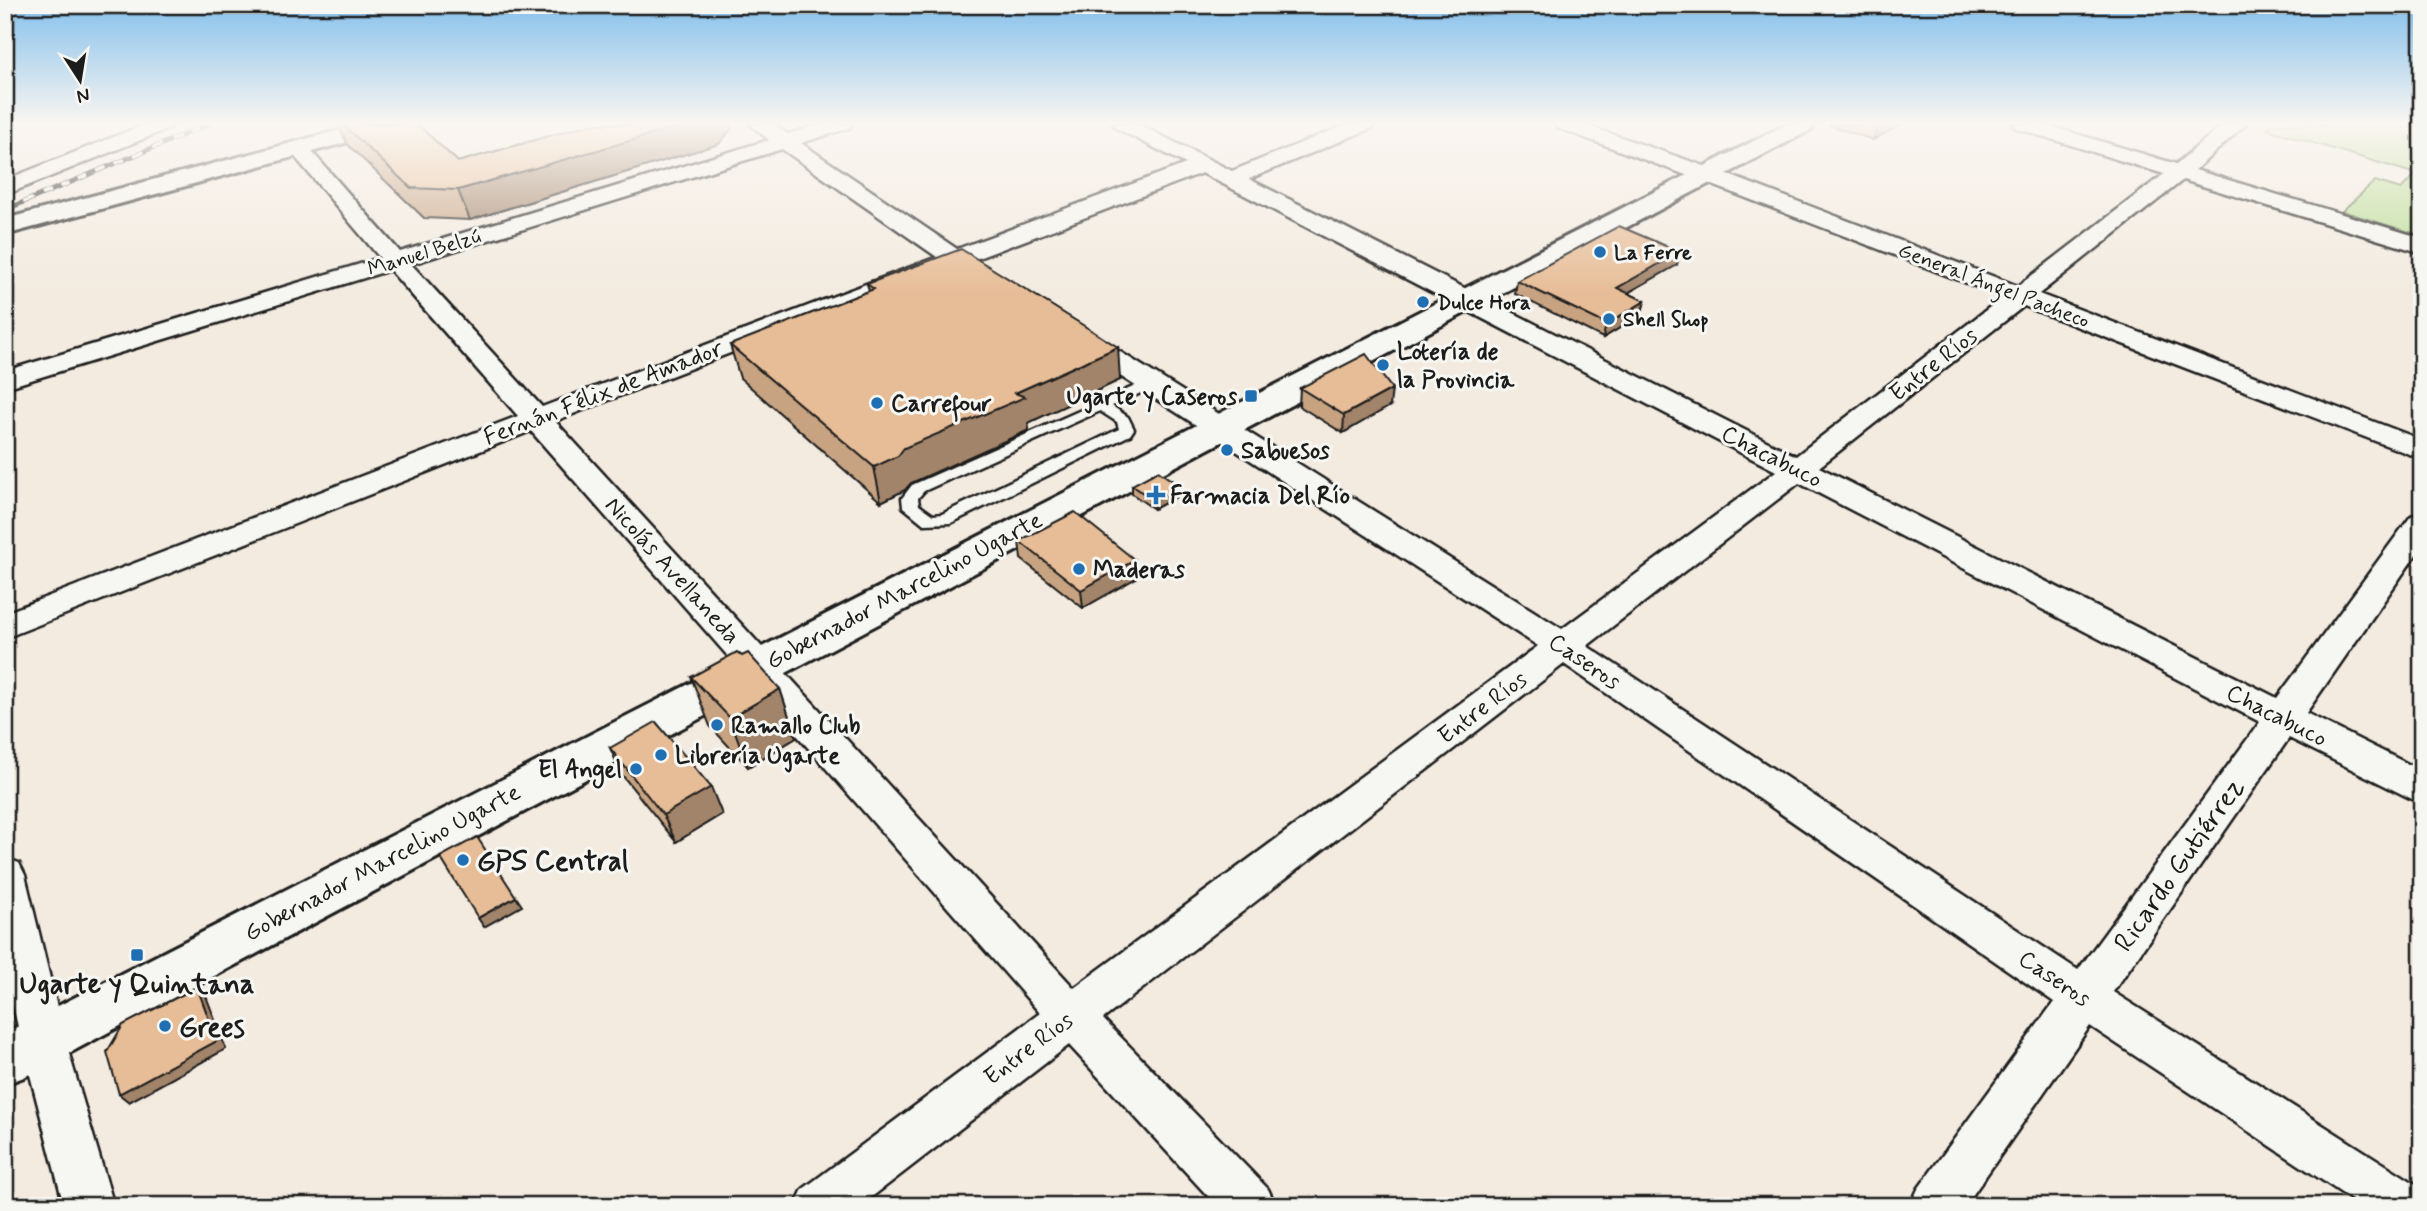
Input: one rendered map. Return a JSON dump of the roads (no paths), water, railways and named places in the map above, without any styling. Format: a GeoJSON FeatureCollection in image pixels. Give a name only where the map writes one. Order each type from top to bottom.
{"type":"FeatureCollection","features":[{"type":"Feature","properties":{"kind":"street"},"geometry":{"type":"LineString","coordinates":[[5,188],[23,181]]}},
{"type":"Feature","properties":{"kind":"street"},"geometry":{"type":"LineString","coordinates":[[5,227],[177,181]]}},
{"type":"Feature","properties":{"kind":"street","name":"Nicolás Avellaneda"},"geometry":{"type":"LineString","coordinates":[[326,181],[1071,1016],[1251,1206]]}},
{"type":"Feature","properties":{"kind":"street","name":"Manuel Belzú"},"geometry":{"type":"LineString","coordinates":[[5,380],[395,261],[633,181]]}},
{"type":"Feature","properties":{"kind":"street"},"geometry":{"type":"LineString","coordinates":[[841,181],[952,258],[1011,295]]}},
{"type":"Feature","properties":{"kind":"street","name":"Fernán Félix de Amador"},"geometry":{"type":"LineString","coordinates":[[5,626],[535,418],[1162,181]]}},
{"type":"Feature","properties":{"kind":"street","name":"Chacabuco"},"geometry":{"type":"LineString","coordinates":[[1234,181],[2422,789]]}},
{"type":"Feature","properties":{"kind":"street","name":"Gobernador Marcelino Ugarte"},"geometry":{"type":"LineString","coordinates":[[24,1050],[1692,181]]}},
{"type":"Feature","properties":{"kind":"street","name":"General Ángel Pacheco"},"geometry":{"type":"LineString","coordinates":[[1722,181],[2422,450]]}},
{"type":"Feature","properties":{"kind":"street","name":"Entre Ríos"},"geometry":{"type":"LineString","coordinates":[[820,1206],[1798,469],[2169,181]]}},
{"type":"Feature","properties":{"kind":"street"},"geometry":{"type":"LineString","coordinates":[[2208,181],[2422,246]]}},
{"type":"Feature","properties":{"kind":"street","name":"Caseros"},"geometry":{"type":"LineString","coordinates":[[1057,324],[1563,646],[2083,997],[2405,1206]]}},
{"type":"Feature","properties":{"kind":"street","name":"Ricardo Gutiérrez"},"geometry":{"type":"LineString","coordinates":[[1935,1206],[2422,523]]}},
{"type":"Feature","properties":{"kind":"street"},"geometry":{"type":"LineString","coordinates":[[5,875],[24,1050],[89,1206]]}},
{"type":"Feature","properties":{"kind":"lane"},"geometry":{"type":"LineString","coordinates":[[1101,405],[1123,420],[1127,429],[1125,432],[945,519],[930,520],[911,507],[910,498],[918,488],[1101,405],[1151,383]]}},
{"type":"Feature","properties":{"kind":"railway"},"geometry":{"type":"LineString","coordinates":[[5,210],[75,181]]}},
{"type":"Feature","properties":{"kind":"place","name":"La Ferre"},"geometry":{"type":"Point","coordinates":[1600,252]}},
{"type":"Feature","properties":{"kind":"place","name":"Dulce Hora"},"geometry":{"type":"Point","coordinates":[1423,302]}},
{"type":"Feature","properties":{"kind":"place","name":"Shell Shop"},"geometry":{"type":"Point","coordinates":[1609,319]}},
{"type":"Feature","properties":{"kind":"place","name":"Lotería de la Provincia"},"geometry":{"type":"Point","coordinates":[1383,365]}},
{"type":"Feature","properties":{"kind":"place","name":"Ugarte y Caseros"},"geometry":{"type":"Point","coordinates":[1251,396]}},
{"type":"Feature","properties":{"kind":"place","name":"Carrefour"},"geometry":{"type":"Point","coordinates":[877,403]}},
{"type":"Feature","properties":{"kind":"place","name":"Sabuesos"},"geometry":{"type":"Point","coordinates":[1227,450]}},
{"type":"Feature","properties":{"kind":"place","name":"Farmacia Del Río"},"geometry":{"type":"Point","coordinates":[1156,495]}},
{"type":"Feature","properties":{"kind":"place","name":"Maderas"},"geometry":{"type":"Point","coordinates":[1079,569]}},
{"type":"Feature","properties":{"kind":"place","name":"Ramallo Club"},"geometry":{"type":"Point","coordinates":[717,725]}},
{"type":"Feature","properties":{"kind":"place","name":"Librería Ugarte"},"geometry":{"type":"Point","coordinates":[661,755]}},
{"type":"Feature","properties":{"kind":"place","name":"El Angel"},"geometry":{"type":"Point","coordinates":[636,769]}},
{"type":"Feature","properties":{"kind":"place","name":"GPS Central"},"geometry":{"type":"Point","coordinates":[463,860]}},
{"type":"Feature","properties":{"kind":"place","name":"Ugarte y Quintana"},"geometry":{"type":"Point","coordinates":[137,955]}},
{"type":"Feature","properties":{"kind":"place","name":"Grees"},"geometry":{"type":"Point","coordinates":[165,1026]}}]}
